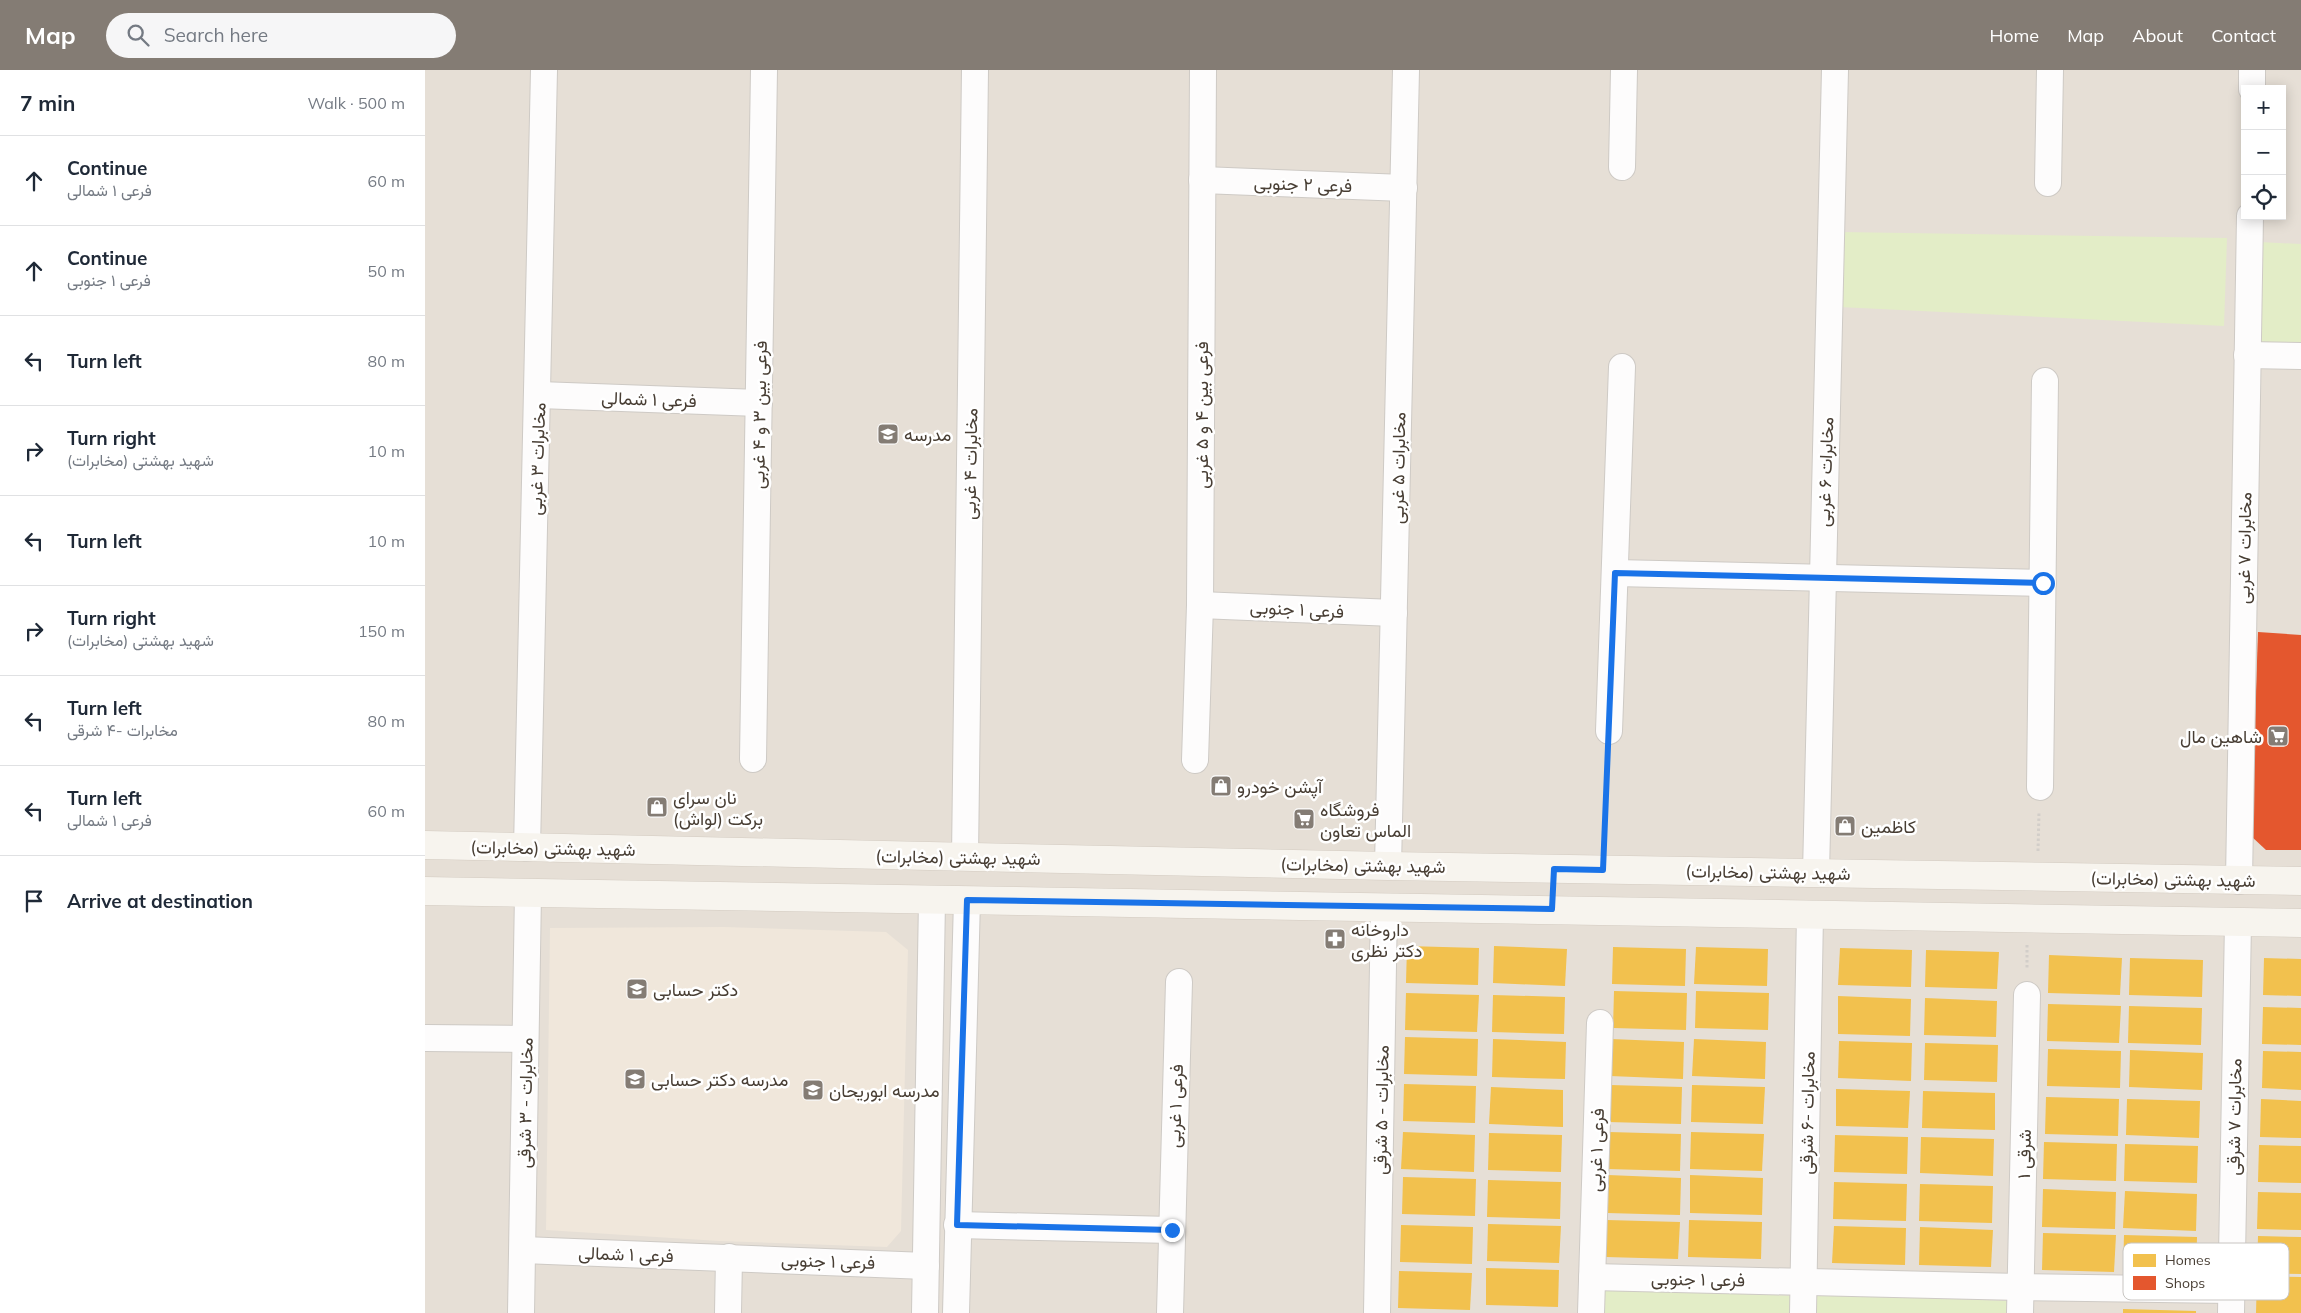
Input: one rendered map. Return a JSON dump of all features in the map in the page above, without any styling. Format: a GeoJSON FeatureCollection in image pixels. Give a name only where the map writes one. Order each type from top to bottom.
{"type":"FeatureCollection","features":[{"type":"Feature","properties":{"kind":"main road","name":"شهید بهشتی (مخابرات)"},"geometry":{"type":"LineString","coordinates":[[425,845],[1388,866],[2301,881]]}},
{"type":"Feature","properties":{"kind":"main road"},"geometry":{"type":"LineString","coordinates":[[1552,909],[1554,869]]}},
{"type":"Feature","properties":{"kind":"main road"},"geometry":{"type":"LineString","coordinates":[[425,891],[2301,923]]}},
{"type":"Feature","properties":{"kind":"street","name":"مخابرات ۳ غربی"},"geometry":{"type":"LineString","coordinates":[[527,848],[539,395],[544,70]]}},
{"type":"Feature","properties":{"kind":"street","name":"فرعی بین ۳ و ۴ غربی"},"geometry":{"type":"LineString","coordinates":[[753,759],[764,70]]}},
{"type":"Feature","properties":{"kind":"street","name":"مخابرات ۴ غربی"},"geometry":{"type":"LineString","coordinates":[[965,857],[975,70]]}},
{"type":"Feature","properties":{"kind":"street","name":"فرعی بین ۴ و ۵ غربی"},"geometry":{"type":"LineString","coordinates":[[1195,760],[1200,605],[1203,70]]}},
{"type":"Feature","properties":{"kind":"street","name":"مخابرات ۵ غربی"},"geometry":{"type":"LineString","coordinates":[[1388,866],[1406,70]]}},
{"type":"Feature","properties":{"kind":"street"},"geometry":{"type":"LineString","coordinates":[[1623,167],[1624,70]]}},
{"type":"Feature","properties":{"kind":"street","name":"مخابرات ۶ غربی"},"geometry":{"type":"LineString","coordinates":[[1816,873],[1835,70]]}},
{"type":"Feature","properties":{"kind":"street"},"geometry":{"type":"LineString","coordinates":[[2048,183],[2050,70]]}},
{"type":"Feature","properties":{"kind":"street"},"geometry":{"type":"LineString","coordinates":[[2252,70],[2252,85]]}},
{"type":"Feature","properties":{"kind":"street","name":"فرعی ۲ جنوبی"},"geometry":{"type":"LineString","coordinates":[[1203,180],[1404,188]]}},
{"type":"Feature","properties":{"kind":"street","name":"مخابرات ۷ غربی"},"geometry":{"type":"LineString","coordinates":[[2239,881],[2250,220]]}},
{"type":"Feature","properties":{"kind":"street"},"geometry":{"type":"LineString","coordinates":[[2247,354],[2301,356]]}},
{"type":"Feature","properties":{"kind":"street"},"geometry":{"type":"LineString","coordinates":[[1609,731],[1622,367]]}},
{"type":"Feature","properties":{"kind":"street"},"geometry":{"type":"LineString","coordinates":[[2040,787],[2045,381]]}},
{"type":"Feature","properties":{"kind":"street","name":"فرعی ۱ شمالی"},"geometry":{"type":"LineString","coordinates":[[539,395],[759,403]]}},
{"type":"Feature","properties":{"kind":"street"},"geometry":{"type":"LineString","coordinates":[[1615,573],[2043,583]]}},
{"type":"Feature","properties":{"kind":"street","name":"فرعی ۱ جنوبی"},"geometry":{"type":"LineString","coordinates":[[1200,605],[1394,613]]}},
{"type":"Feature","properties":{"kind":"street","name":"مخابرات - ۳ شرقی"},"geometry":{"type":"LineString","coordinates":[[521,1313],[528,893]]}},
{"type":"Feature","properties":{"kind":"street"},"geometry":{"type":"LineString","coordinates":[[925,1313],[932,900]]}},
{"type":"Feature","properties":{"kind":"street"},"geometry":{"type":"LineString","coordinates":[[956,1313],[967,900]]}},
{"type":"Feature","properties":{"kind":"street","name":"مخابرات - ۵ شرقی"},"geometry":{"type":"LineString","coordinates":[[1377,1313],[1384,906]]}},
{"type":"Feature","properties":{"kind":"street","name":"مخابرات -۶ شرقی"},"geometry":{"type":"LineString","coordinates":[[1803,1313],[1810,914]]}},
{"type":"Feature","properties":{"kind":"street","name":"مخابرات ۷ شرقی"},"geometry":{"type":"LineString","coordinates":[[2232,1243],[2238,922]]}},
{"type":"Feature","properties":{"kind":"street","name":"فرعی ۱ غربی"},"geometry":{"type":"LineString","coordinates":[[1169,1313],[1179,982]]}},
{"type":"Feature","properties":{"kind":"street","name":"شرقی ۱"},"geometry":{"type":"LineString","coordinates":[[2020,1313],[2027,995]]}},
{"type":"Feature","properties":{"kind":"street","name":"فرعی ۱ غربی"},"geometry":{"type":"LineString","coordinates":[[1591,1313],[1600,1023]]}},
{"type":"Feature","properties":{"kind":"street"},"geometry":{"type":"LineString","coordinates":[[425,1038],[525,1039]]}},
{"type":"Feature","properties":{"kind":"street"},"geometry":{"type":"LineString","coordinates":[[957,1225],[1172,1230]]}},
{"type":"Feature","properties":{"kind":"street","name":"فرعی ۱ شمالی"},"geometry":{"type":"LineString","coordinates":[[523,1250],[729,1257]]}},
{"type":"Feature","properties":{"kind":"street"},"geometry":{"type":"LineString","coordinates":[[728,1313],[729,1257]]}},
{"type":"Feature","properties":{"kind":"street","name":"فرعی ۱ جنوبی"},"geometry":{"type":"LineString","coordinates":[[729,1257],[926,1266]]}},
{"type":"Feature","properties":{"kind":"street","name":"فرعی ۱ جنوبی"},"geometry":{"type":"LineString","coordinates":[[1593,1277],[2021,1287],[2123,1294]]}},
{"type":"Feature","properties":{"kind":"street","name":"فرعی ۱ جنوبی"},"geometry":{"type":"LineString","coordinates":[[2216,1300],[2231,1301]]}},
{"type":"Feature","properties":{"kind":"path"},"geometry":{"type":"LineString","coordinates":[[1603,870],[1609,731]]}},
{"type":"Feature","properties":{"kind":"path"},"geometry":{"type":"LineString","coordinates":[[2038,877],[2040,787]]}},
{"type":"Feature","properties":{"kind":"path"},"geometry":{"type":"LineString","coordinates":[[2026,918],[2027,995]]}},
{"type":"Feature","properties":{"kind":"shaded area"},"geometry":{"type":"Polygon","coordinates":[[[425,70],[2301,70],[2301,1313],[425,1313],[425,70]]]}},
{"type":"Feature","properties":{"kind":"shaded area"},"geometry":{"type":"Polygon","coordinates":[[[724,927],[886,932],[908,950],[901,1231],[887,1247],[719,1241],[546,1230],[550,928],[724,927]]]}},
{"type":"Feature","properties":{"kind":"green space"},"geometry":{"type":"Polygon","coordinates":[[[1840,232],[2227,238],[2224,326],[1839,307],[1840,232]]]}},
{"type":"Feature","properties":{"kind":"green space"},"geometry":{"type":"Polygon","coordinates":[[[2259,242],[2301,244],[2301,344],[2261,343],[2259,242]]]}},
{"type":"Feature","properties":{"kind":"green space"},"geometry":{"type":"Polygon","coordinates":[[[1601,1289],[1799,1296],[1798,1313],[1600,1313],[1601,1289]]]}},
{"type":"Feature","properties":{"kind":"green space"},"geometry":{"type":"Polygon","coordinates":[[[1813,1294],[2010,1301],[2010,1313],[1812,1313],[1813,1294]]]}},
{"type":"Feature","properties":{"kind":"building: Homes"},"geometry":{"type":"Polygon","coordinates":[[[1407,946],[1479,948],[1478,985],[1406,983],[1407,946]]]}},
{"type":"Feature","properties":{"kind":"building: Homes"},"geometry":{"type":"Polygon","coordinates":[[[1494,946],[1567,949],[1565,986],[1493,983],[1494,946]]]}},
{"type":"Feature","properties":{"kind":"building: Homes"},"geometry":{"type":"Polygon","coordinates":[[[1613,947],[1686,949],[1685,986],[1612,984],[1613,947]]]}},
{"type":"Feature","properties":{"kind":"building: Homes"},"geometry":{"type":"Polygon","coordinates":[[[1696,947],[1768,949],[1767,986],[1694,984],[1696,947]]]}},
{"type":"Feature","properties":{"kind":"building: Homes"},"geometry":{"type":"Polygon","coordinates":[[[1840,948],[1912,950],[1911,987],[1838,985],[1840,948]]]}},
{"type":"Feature","properties":{"kind":"building: Homes"},"geometry":{"type":"Polygon","coordinates":[[[1926,950],[1999,952],[1997,989],[1925,987],[1926,950]]]}},
{"type":"Feature","properties":{"kind":"building: Homes"},"geometry":{"type":"Polygon","coordinates":[[[2049,955],[2122,958],[2120,995],[2048,993],[2049,955]]]}},
{"type":"Feature","properties":{"kind":"building: Homes"},"geometry":{"type":"Polygon","coordinates":[[[2130,958],[2203,960],[2202,997],[2129,995],[2130,958]]]}},
{"type":"Feature","properties":{"kind":"building: Homes"},"geometry":{"type":"Polygon","coordinates":[[[2264,958],[2301,959],[2301,996],[2263,995],[2264,958]]]}},
{"type":"Feature","properties":{"kind":"building: Homes"},"geometry":{"type":"Polygon","coordinates":[[[1614,991],[1687,993],[1686,1030],[1613,1028],[1614,991]]]}},
{"type":"Feature","properties":{"kind":"building: Homes"},"geometry":{"type":"Polygon","coordinates":[[[1696,991],[1769,993],[1768,1030],[1695,1028],[1696,991]]]}},
{"type":"Feature","properties":{"kind":"building: Homes"},"geometry":{"type":"Polygon","coordinates":[[[1406,993],[1479,995],[1477,1032],[1405,1030],[1406,993]]]}},
{"type":"Feature","properties":{"kind":"building: Homes"},"geometry":{"type":"Polygon","coordinates":[[[1493,995],[1565,997],[1564,1034],[1492,1032],[1493,995]]]}},
{"type":"Feature","properties":{"kind":"building: Homes"},"geometry":{"type":"Polygon","coordinates":[[[1838,996],[1911,999],[1910,1036],[1838,1034],[1838,996]]]}},
{"type":"Feature","properties":{"kind":"building: Homes"},"geometry":{"type":"Polygon","coordinates":[[[1925,998],[1997,1001],[1996,1037],[1924,1035],[1925,998]]]}},
{"type":"Feature","properties":{"kind":"building: Homes"},"geometry":{"type":"Polygon","coordinates":[[[2048,1004],[2121,1006],[2119,1043],[2047,1041],[2048,1004]]]}},
{"type":"Feature","properties":{"kind":"building: Homes"},"geometry":{"type":"Polygon","coordinates":[[[2129,1006],[2202,1008],[2201,1045],[2128,1043],[2129,1006]]]}},
{"type":"Feature","properties":{"kind":"building: Homes"},"geometry":{"type":"Polygon","coordinates":[[[2263,1007],[2301,1008],[2301,1045],[2262,1044],[2263,1007]]]}},
{"type":"Feature","properties":{"kind":"building: Homes"},"geometry":{"type":"Polygon","coordinates":[[[1405,1037],[1478,1039],[1477,1076],[1404,1074],[1405,1037]]]}},
{"type":"Feature","properties":{"kind":"building: Homes"},"geometry":{"type":"Polygon","coordinates":[[[1493,1039],[1566,1042],[1565,1079],[1492,1077],[1493,1039]]]}},
{"type":"Feature","properties":{"kind":"building: Homes"},"geometry":{"type":"Polygon","coordinates":[[[1611,1039],[1684,1042],[1683,1079],[1610,1076],[1611,1039]]]}},
{"type":"Feature","properties":{"kind":"building: Homes"},"geometry":{"type":"Polygon","coordinates":[[[1694,1039],[1766,1042],[1765,1079],[1692,1076],[1694,1039]]]}},
{"type":"Feature","properties":{"kind":"building: Homes"},"geometry":{"type":"Polygon","coordinates":[[[1839,1041],[1912,1043],[1911,1081],[1838,1078],[1839,1041]]]}},
{"type":"Feature","properties":{"kind":"building: Homes"},"geometry":{"type":"Polygon","coordinates":[[[1925,1043],[1998,1045],[1997,1082],[1924,1080],[1925,1043]]]}},
{"type":"Feature","properties":{"kind":"building: Homes"},"geometry":{"type":"Polygon","coordinates":[[[2048,1049],[2121,1051],[2120,1088],[2047,1086],[2048,1049]]]}},
{"type":"Feature","properties":{"kind":"building: Homes"},"geometry":{"type":"Polygon","coordinates":[[[2130,1050],[2203,1053],[2202,1090],[2129,1087],[2130,1050]]]}},
{"type":"Feature","properties":{"kind":"building: Homes"},"geometry":{"type":"Polygon","coordinates":[[[2263,1051],[2301,1052],[2301,1090],[2262,1088],[2263,1051]]]}},
{"type":"Feature","properties":{"kind":"building: Homes"},"geometry":{"type":"Polygon","coordinates":[[[1404,1084],[1476,1086],[1475,1123],[1403,1121],[1404,1084]]]}},
{"type":"Feature","properties":{"kind":"building: Homes"},"geometry":{"type":"Polygon","coordinates":[[[1610,1085],[1682,1087],[1681,1124],[1608,1122],[1610,1085]]]}},
{"type":"Feature","properties":{"kind":"building: Homes"},"geometry":{"type":"Polygon","coordinates":[[[1692,1085],[1765,1087],[1763,1124],[1691,1122],[1692,1085]]]}},
{"type":"Feature","properties":{"kind":"building: Homes"},"geometry":{"type":"Polygon","coordinates":[[[1491,1087],[1563,1090],[1563,1127],[1489,1124],[1491,1087]]]}},
{"type":"Feature","properties":{"kind":"building: Homes"},"geometry":{"type":"Polygon","coordinates":[[[1836,1089],[1910,1091],[1908,1128],[1836,1126],[1836,1089]]]}},
{"type":"Feature","properties":{"kind":"building: Homes"},"geometry":{"type":"Polygon","coordinates":[[[1923,1091],[1995,1093],[1995,1130],[1922,1128],[1923,1091]]]}},
{"type":"Feature","properties":{"kind":"building: Homes"},"geometry":{"type":"Polygon","coordinates":[[[2046,1097],[2119,1099],[2118,1136],[2045,1134],[2046,1097]]]}},
{"type":"Feature","properties":{"kind":"building: Homes"},"geometry":{"type":"Polygon","coordinates":[[[2127,1099],[2200,1101],[2199,1138],[2126,1135],[2127,1099]]]}},
{"type":"Feature","properties":{"kind":"building: Homes"},"geometry":{"type":"Polygon","coordinates":[[[2261,1099],[2301,1101],[2301,1138],[2260,1137],[2261,1099]]]}},
{"type":"Feature","properties":{"kind":"building: Homes"},"geometry":{"type":"Polygon","coordinates":[[[1403,1132],[1475,1135],[1474,1172],[1401,1169],[1403,1132]]]}},
{"type":"Feature","properties":{"kind":"building: Homes"},"geometry":{"type":"Polygon","coordinates":[[[1609,1132],[1681,1134],[1680,1171],[1607,1169],[1609,1132]]]}},
{"type":"Feature","properties":{"kind":"building: Homes"},"geometry":{"type":"Polygon","coordinates":[[[1691,1132],[1764,1134],[1762,1171],[1690,1169],[1691,1132]]]}},
{"type":"Feature","properties":{"kind":"building: Homes"},"geometry":{"type":"Polygon","coordinates":[[[1489,1133],[1562,1135],[1561,1172],[1488,1170],[1489,1133]]]}},
{"type":"Feature","properties":{"kind":"building: Homes"},"geometry":{"type":"Polygon","coordinates":[[[1835,1135],[1908,1137],[1907,1174],[1834,1172],[1835,1135]]]}},
{"type":"Feature","properties":{"kind":"building: Homes"},"geometry":{"type":"Polygon","coordinates":[[[1921,1137],[1994,1139],[1993,1176],[1920,1173],[1921,1137]]]}},
{"type":"Feature","properties":{"kind":"building: Homes"},"geometry":{"type":"Polygon","coordinates":[[[2044,1142],[2117,1144],[2116,1181],[2043,1179],[2044,1142]]]}},
{"type":"Feature","properties":{"kind":"building: Homes"},"geometry":{"type":"Polygon","coordinates":[[[2125,1144],[2198,1146],[2197,1183],[2124,1181],[2125,1144]]]}},
{"type":"Feature","properties":{"kind":"building: Homes"},"geometry":{"type":"Polygon","coordinates":[[[2259,1145],[2301,1146],[2301,1183],[2258,1182],[2259,1145]]]}},
{"type":"Feature","properties":{"kind":"building: Homes"},"geometry":{"type":"Polygon","coordinates":[[[1608,1175],[1681,1178],[1680,1215],[1607,1213],[1608,1175]]]}},
{"type":"Feature","properties":{"kind":"building: Homes"},"geometry":{"type":"Polygon","coordinates":[[[1690,1175],[1763,1178],[1762,1215],[1690,1213],[1690,1175]]]}},
{"type":"Feature","properties":{"kind":"building: Homes"},"geometry":{"type":"Polygon","coordinates":[[[1403,1177],[1476,1179],[1475,1216],[1402,1214],[1403,1177]]]}},
{"type":"Feature","properties":{"kind":"building: Homes"},"geometry":{"type":"Polygon","coordinates":[[[1488,1180],[1561,1182],[1560,1219],[1487,1217],[1488,1180]]]}},
{"type":"Feature","properties":{"kind":"building: Homes"},"geometry":{"type":"Polygon","coordinates":[[[1834,1182],[1907,1184],[1906,1221],[1833,1219],[1834,1182]]]}},
{"type":"Feature","properties":{"kind":"building: Homes"},"geometry":{"type":"Polygon","coordinates":[[[1920,1184],[1993,1186],[1992,1223],[1919,1221],[1920,1184]]]}},
{"type":"Feature","properties":{"kind":"building: Homes"},"geometry":{"type":"Polygon","coordinates":[[[2043,1189],[2116,1192],[2115,1229],[2042,1227],[2043,1189]]]}},
{"type":"Feature","properties":{"kind":"building: Homes"},"geometry":{"type":"Polygon","coordinates":[[[2125,1191],[2197,1194],[2196,1231],[2123,1228],[2125,1191]]]}},
{"type":"Feature","properties":{"kind":"building: Homes"},"geometry":{"type":"Polygon","coordinates":[[[2258,1192],[2301,1193],[2301,1230],[2257,1229],[2258,1192]]]}},
{"type":"Feature","properties":{"kind":"building: Homes"},"geometry":{"type":"Polygon","coordinates":[[[1607,1220],[1680,1222],[1678,1259],[1606,1257],[1607,1220]]]}},
{"type":"Feature","properties":{"kind":"building: Homes"},"geometry":{"type":"Polygon","coordinates":[[[1689,1220],[1762,1222],[1761,1259],[1688,1257],[1689,1220]]]}},
{"type":"Feature","properties":{"kind":"building: Homes"},"geometry":{"type":"Polygon","coordinates":[[[1488,1224],[1561,1226],[1559,1263],[1487,1261],[1488,1224]]]}},
{"type":"Feature","properties":{"kind":"building: Homes"},"geometry":{"type":"Polygon","coordinates":[[[1401,1225],[1473,1227],[1472,1264],[1400,1262],[1401,1225]]]}},
{"type":"Feature","properties":{"kind":"building: Homes"},"geometry":{"type":"Polygon","coordinates":[[[1834,1226],[1906,1228],[1905,1265],[1832,1263],[1834,1226]]]}},
{"type":"Feature","properties":{"kind":"building: Homes"},"geometry":{"type":"Polygon","coordinates":[[[1920,1227],[1993,1230],[1991,1267],[1919,1265],[1920,1227]]]}},
{"type":"Feature","properties":{"kind":"building: Homes"},"geometry":{"type":"Polygon","coordinates":[[[2043,1233],[2116,1235],[2114,1272],[2042,1270],[2043,1233]]]}},
{"type":"Feature","properties":{"kind":"building: Homes"},"geometry":{"type":"Polygon","coordinates":[[[2124,1235],[2197,1237],[2197,1243],[2124,1243],[2124,1235]]]}},
{"type":"Feature","properties":{"kind":"building: Homes"},"geometry":{"type":"Polygon","coordinates":[[[2258,1236],[2301,1237],[2301,1274],[2289,1274],[2289,1243],[2258,1243],[2258,1236]]]}},
{"type":"Feature","properties":{"kind":"building: Homes"},"geometry":{"type":"Polygon","coordinates":[[[1486,1268],[1559,1270],[1558,1307],[1486,1305],[1486,1268]]]}},
{"type":"Feature","properties":{"kind":"building: Homes"},"geometry":{"type":"Polygon","coordinates":[[[1399,1271],[1472,1273],[1470,1310],[1398,1308],[1399,1271]]]}},
{"type":"Feature","properties":{"kind":"building: Homes"},"geometry":{"type":"Polygon","coordinates":[[[2289,1277],[2301,1277],[2301,1313],[2256,1313],[2256,1300],[2289,1300],[2289,1277]]]}},
{"type":"Feature","properties":{"kind":"building: Homes"},"geometry":{"type":"Polygon","coordinates":[[[2123,1309],[2196,1311],[2196,1313],[2123,1313],[2123,1309]]]}},
{"type":"Feature","properties":{"kind":"building: Shops","name":"شاهین مال"},"geometry":{"type":"Polygon","coordinates":[[[2258,632],[2301,635],[2301,850],[2266,850],[2251,836],[2258,632]]]}},
{"type":"Feature","properties":{"kind":"place","name":"مدرسه"},"geometry":{"type":"Point","coordinates":[888,434]}},
{"type":"Feature","properties":{"kind":"place","name":"شاهین مال"},"geometry":{"type":"Point","coordinates":[2278,736]}},
{"type":"Feature","properties":{"kind":"place","name":"آپشن خودرو"},"geometry":{"type":"Point","coordinates":[1221,786]}},
{"type":"Feature","properties":{"kind":"place","name":"نان سرای برکت (لواش)"},"geometry":{"type":"Point","coordinates":[657,807]}},
{"type":"Feature","properties":{"kind":"place","name":"فروشگاه الماس تعاون"},"geometry":{"type":"Point","coordinates":[1304,819]}},
{"type":"Feature","properties":{"kind":"place","name":"کاظمین"},"geometry":{"type":"Point","coordinates":[1845,826]}},
{"type":"Feature","properties":{"kind":"place","name":"داروخانه دکتر نظری"},"geometry":{"type":"Point","coordinates":[1335,939]}},
{"type":"Feature","properties":{"kind":"place","name":"دکتر حسابی"},"geometry":{"type":"Point","coordinates":[637,989]}},
{"type":"Feature","properties":{"kind":"place","name":"مدرسه دکتر حسابی"},"geometry":{"type":"Point","coordinates":[635,1079]}},
{"type":"Feature","properties":{"kind":"place","name":"مدرسه ابوریحان"},"geometry":{"type":"Point","coordinates":[813,1090]}},
{"type":"Feature","properties":{"kind":"route"},"geometry":{"type":"LineString","coordinates":[[1172,1230],[957,1225],[967,900],[1552,909],[1554,869],[1603,870],[1615,573],[2043,583]]}}]}
